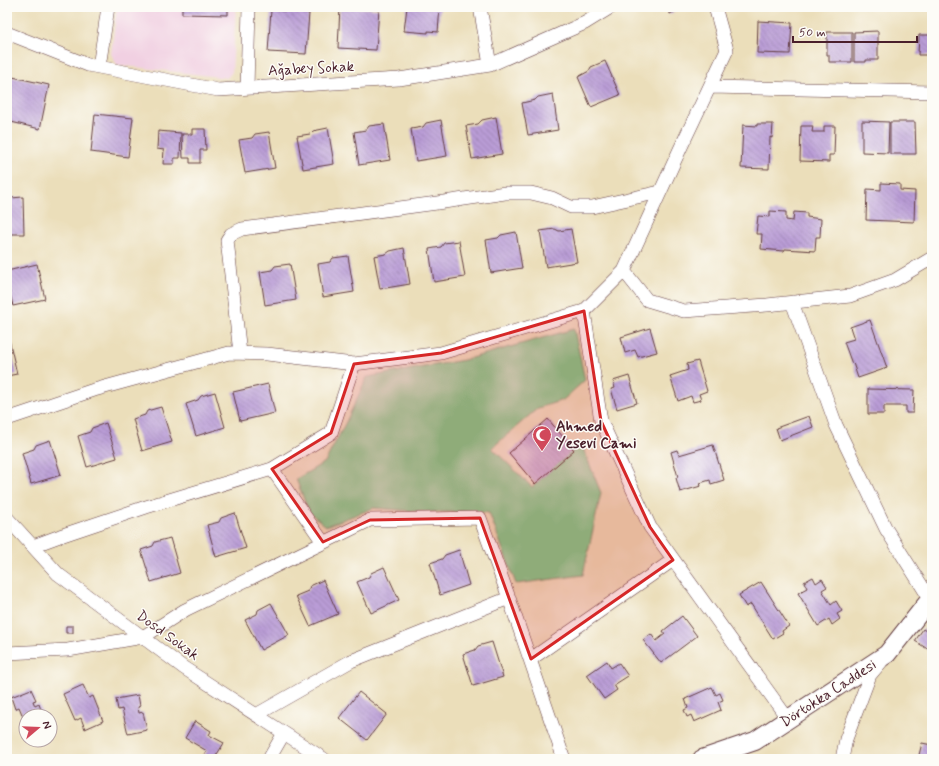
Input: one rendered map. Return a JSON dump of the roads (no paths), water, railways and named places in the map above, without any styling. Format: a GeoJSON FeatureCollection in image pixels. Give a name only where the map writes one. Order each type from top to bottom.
{"type":"FeatureCollection","features":[{"type":"Feature","properties":{"kind":"street"},"geometry":{"type":"LineString","coordinates":[[99,67],[108,7]]}},
{"type":"Feature","properties":{"kind":"street"},"geometry":{"type":"LineString","coordinates":[[247,88],[249,7]]}},
{"type":"Feature","properties":{"kind":"street"},"geometry":{"type":"LineString","coordinates":[[480,7],[490,65]]}},
{"type":"Feature","properties":{"kind":"street","name":"Ağabey Sokak"},"geometry":{"type":"LineString","coordinates":[[7,33],[88,65],[218,90],[399,79],[490,65],[585,23],[611,7]]}},
{"type":"Feature","properties":{"kind":"street"},"geometry":{"type":"LineString","coordinates":[[7,419],[94,390],[229,353],[267,354],[354,364],[441,353],[584,311],[624,271],[727,50],[715,7]]}},
{"type":"Feature","properties":{"kind":"street"},"geometry":{"type":"LineString","coordinates":[[710,87],[932,92]]}},
{"type":"Feature","properties":{"kind":"street"},"geometry":{"type":"LineString","coordinates":[[240,353],[227,240],[231,234],[242,229],[505,193],[530,193],[552,198],[571,207],[592,207],[660,192]]}},
{"type":"Feature","properties":{"kind":"street"},"geometry":{"type":"LineString","coordinates":[[624,271],[646,300],[684,311],[767,305],[850,296],[895,280],[932,258]]}},
{"type":"Feature","properties":{"kind":"street"},"geometry":{"type":"LineString","coordinates":[[792,302],[836,425],[886,529],[931,598]]}},
{"type":"Feature","properties":{"kind":"street"},"geometry":{"type":"LineString","coordinates":[[584,311],[601,421],[650,527],[788,719]]}},
{"type":"Feature","properties":{"kind":"street"},"geometry":{"type":"LineString","coordinates":[[33,546],[146,507],[272,469],[331,433],[354,364]]}},
{"type":"Feature","properties":{"kind":"street"},"geometry":{"type":"LineString","coordinates":[[272,469],[323,542]]}},
{"type":"Feature","properties":{"kind":"street","name":"Dosd Sokak"},"geometry":{"type":"LineString","coordinates":[[7,518],[58,574],[184,668],[324,759]]}},
{"type":"Feature","properties":{"kind":"street"},"geometry":{"type":"LineString","coordinates":[[7,653],[68,650],[143,637],[185,610],[370,520],[480,518],[564,759]]}},
{"type":"Feature","properties":{"kind":"street"},"geometry":{"type":"LineString","coordinates":[[530,659],[673,560]]}},
{"type":"Feature","properties":{"kind":"street"},"geometry":{"type":"LineString","coordinates":[[256,715],[351,661],[509,598]]}},
{"type":"Feature","properties":{"kind":"street","name":"Dörtokka Caddesi"},"geometry":{"type":"LineString","coordinates":[[702,759],[755,741],[887,654],[931,598]]}},
{"type":"Feature","properties":{"kind":"street"},"geometry":{"type":"LineString","coordinates":[[842,759],[846,739],[870,675],[887,654]]}},
{"type":"Feature","properties":{"kind":"street"},"geometry":{"type":"LineString","coordinates":[[269,759],[284,733]]}},
{"type":"Feature","properties":{"kind":"place","name":"Ahmed Yesevi Cami"},"geometry":{"type":"Point","coordinates":[542,452]}}]}
